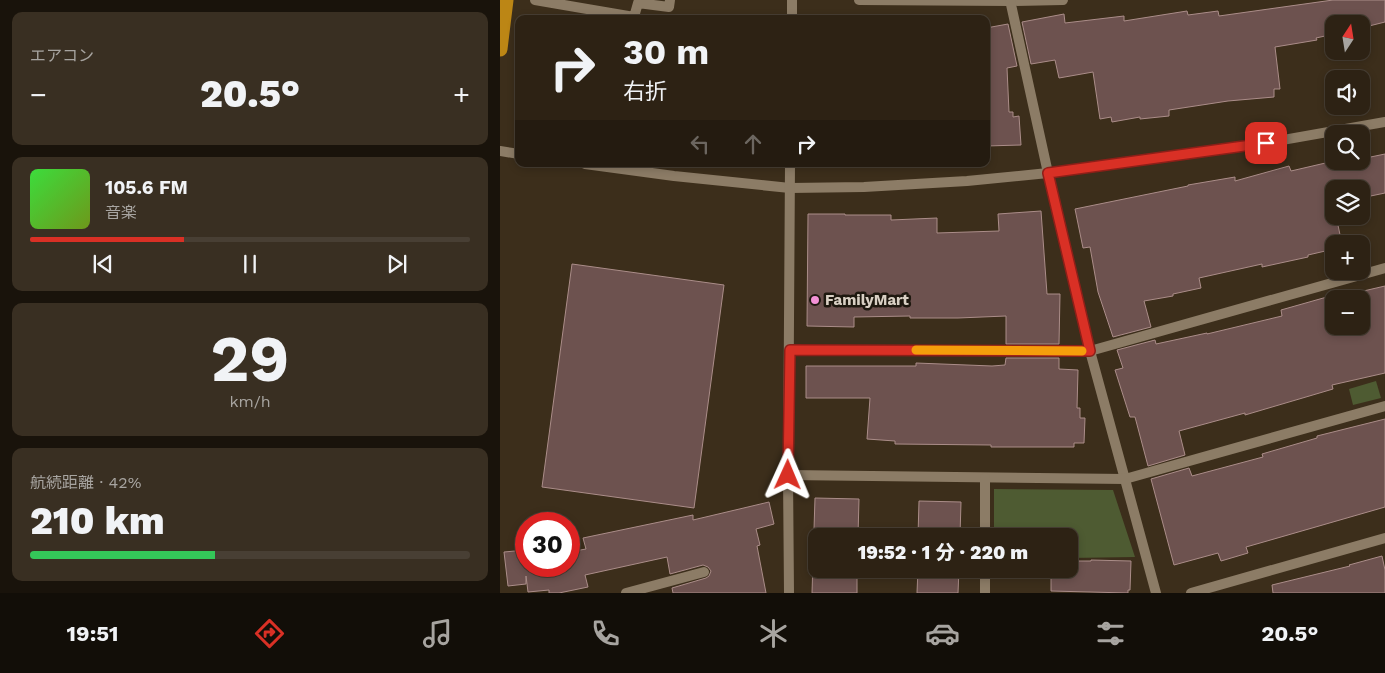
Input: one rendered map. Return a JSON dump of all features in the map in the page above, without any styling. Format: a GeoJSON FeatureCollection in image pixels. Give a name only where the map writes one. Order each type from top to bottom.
{"type":"FeatureCollection","features":[{"type":"Feature","properties":{"kind":"highway"},"geometry":{"type":"LineString","coordinates":[[500,49],[506,0]]}},
{"type":"Feature","properties":{"kind":"street"},"geometry":{"type":"LineString","coordinates":[[535,0],[618,15]]}},
{"type":"Feature","properties":{"kind":"street"},"geometry":{"type":"LineString","coordinates":[[635,15],[638,3],[669,8],[670,0]]}},
{"type":"Feature","properties":{"kind":"street"},"geometry":{"type":"LineString","coordinates":[[792,0],[792,15]]}},
{"type":"Feature","properties":{"kind":"street"},"geometry":{"type":"LineString","coordinates":[[859,0],[1062,0]]}},
{"type":"Feature","properties":{"kind":"street"},"geometry":{"type":"LineString","coordinates":[[1010,1],[1090,351],[1156,593]]}},
{"type":"Feature","properties":{"kind":"street"},"geometry":{"type":"LineString","coordinates":[[620,167],[674,176],[790,188],[864,187],[967,181],[1048,173],[1266,143],[1385,122]]}},
{"type":"Feature","properties":{"kind":"street"},"geometry":{"type":"LineString","coordinates":[[500,151],[515,153]]}},
{"type":"Feature","properties":{"kind":"street"},"geometry":{"type":"LineString","coordinates":[[789,593],[790,167]]}},
{"type":"Feature","properties":{"kind":"street"},"geometry":{"type":"LineString","coordinates":[[790,350],[1090,351],[1385,268]]}},
{"type":"Feature","properties":{"kind":"street"},"geometry":{"type":"LineString","coordinates":[[788,475],[1125,479],[1385,406]]}},
{"type":"Feature","properties":{"kind":"street"},"geometry":{"type":"LineString","coordinates":[[985,478],[985,528]]}},
{"type":"Feature","properties":{"kind":"street"},"geometry":{"type":"LineString","coordinates":[[1191,593],[1385,538]]}},
{"type":"Feature","properties":{"kind":"street"},"geometry":{"type":"LineString","coordinates":[[626,593],[704,572]]}},
{"type":"Feature","properties":{"kind":"street"},"geometry":{"type":"LineString","coordinates":[[985,578],[985,593]]}},
{"type":"Feature","properties":{"kind":"green space"},"geometry":{"type":"Polygon","coordinates":[[[1376,381],[1381,398],[1353,405],[1349,389],[1376,381]]]}},
{"type":"Feature","properties":{"kind":"green space"},"geometry":{"type":"Polygon","coordinates":[[[994,489],[1113,490],[1135,557],[1078,558],[1078,528],[994,528],[994,489]]]}},
{"type":"Feature","properties":{"kind":"building"},"geometry":{"type":"Polygon","coordinates":[[[1333,0],[1385,0],[1385,22],[1370,26],[1370,15],[1325,15],[1325,36],[1316,38],[1317,40],[1275,47],[1280,89],[1274,89],[1274,97],[1228,101],[1169,110],[1169,116],[1140,119],[1140,117],[1112,122],[1111,117],[1100,119],[1093,72],[1059,78],[1055,60],[1031,64],[1022,22],[1064,14],[1065,23],[1124,16],[1124,21],[1187,11],[1188,15],[1218,11],[1219,16],[1333,0]]]}},
{"type":"Feature","properties":{"kind":"building"},"geometry":{"type":"Polygon","coordinates":[[[1008,24],[1017,66],[1007,68],[1009,112],[1013,112],[1013,117],[1019,116],[1021,145],[990,146],[990,27],[1008,24]]]}},
{"type":"Feature","properties":{"kind":"building"},"geometry":{"type":"Polygon","coordinates":[[[1385,154],[1385,193],[1370,196],[1370,180],[1325,180],[1325,225],[1338,225],[1340,235],[1325,235],[1325,251],[1308,255],[1308,257],[1262,267],[1262,264],[1199,278],[1201,288],[1173,294],[1173,296],[1144,301],[1151,327],[1113,337],[1098,292],[1090,247],[1083,248],[1075,209],[1188,185],[1235,177],[1235,181],[1289,166],[1291,171],[1325,163],[1325,170],[1370,170],[1370,157],[1385,154]]]}},
{"type":"Feature","properties":{"kind":"building"},"geometry":{"type":"Polygon","coordinates":[[[1041,211],[1047,294],[1060,294],[1059,344],[1006,344],[1006,316],[958,318],[910,318],[910,316],[854,317],[854,327],[807,326],[808,214],[891,215],[891,220],[937,218],[937,233],[999,231],[998,214],[1041,211]]]}},
{"type":"Feature","properties":{"kind":"building"},"geometry":{"type":"Polygon","coordinates":[[[572,264],[724,285],[694,508],[542,487],[572,264]]]}},
{"type":"Feature","properties":{"kind":"building"},"geometry":{"type":"Polygon","coordinates":[[[1385,286],[1385,373],[1332,385],[1333,389],[1245,415],[1245,413],[1179,431],[1185,455],[1148,466],[1135,417],[1130,417],[1115,370],[1123,368],[1117,350],[1155,340],[1156,344],[1207,334],[1282,316],[1281,310],[1325,298],[1325,335],[1370,335],[1370,290],[1368,290],[1385,286]]]}},
{"type":"Feature","properties":{"kind":"building"},"geometry":{"type":"Polygon","coordinates":[[[1006,358],[1059,358],[1059,369],[1078,370],[1077,408],[1080,408],[1080,418],[1085,418],[1084,443],[1074,443],[1074,447],[895,444],[895,441],[867,439],[870,398],[806,398],[806,366],[916,366],[916,363],[992,366],[1005,365],[1006,358]]]}},
{"type":"Feature","properties":{"kind":"building"},"geometry":{"type":"Polygon","coordinates":[[[1385,419],[1385,507],[1246,547],[1248,553],[1221,561],[1218,553],[1174,565],[1151,479],[1189,468],[1192,476],[1263,457],[1262,454],[1317,438],[1317,436],[1385,419]]]}},
{"type":"Feature","properties":{"kind":"building"},"geometry":{"type":"Polygon","coordinates":[[[815,498],[859,499],[858,528],[814,528],[815,498]]]}},
{"type":"Feature","properties":{"kind":"building"},"geometry":{"type":"Polygon","coordinates":[[[919,501],[961,502],[960,528],[918,528],[919,501]]]}},
{"type":"Feature","properties":{"kind":"building"},"geometry":{"type":"Polygon","coordinates":[[[769,502],[774,524],[756,529],[760,545],[757,546],[766,593],[673,593],[672,588],[706,578],[711,571],[703,565],[670,574],[667,557],[585,575],[588,587],[559,593],[549,593],[549,590],[528,592],[526,577],[580,577],[580,550],[586,549],[583,538],[693,515],[693,520],[769,502]]]}},
{"type":"Feature","properties":{"kind":"building"},"geometry":{"type":"Polygon","coordinates":[[[515,551],[515,577],[526,577],[526,584],[508,586],[504,552],[515,551]]]}},
{"type":"Feature","properties":{"kind":"building"},"geometry":{"type":"Polygon","coordinates":[[[1382,556],[1385,570],[1385,593],[1273,593],[1272,585],[1350,566],[1382,556]]]}},
{"type":"Feature","properties":{"kind":"building"},"geometry":{"type":"Polygon","coordinates":[[[1078,561],[1131,561],[1130,590],[1128,590],[1128,593],[1051,591],[1051,578],[1078,578],[1078,561]]]}},
{"type":"Feature","properties":{"kind":"building"},"geometry":{"type":"Polygon","coordinates":[[[812,578],[857,578],[857,593],[812,593],[812,578]]]}},
{"type":"Feature","properties":{"kind":"building"},"geometry":{"type":"Polygon","coordinates":[[[918,578],[959,578],[958,593],[917,593],[918,578]]]}},
{"type":"Feature","properties":{"kind":"slow traffic"},"geometry":{"type":"LineString","coordinates":[[916,350],[1082,351]]}},
{"type":"Feature","properties":{"kind":"place","name":"FamilyMart"},"geometry":{"type":"Point","coordinates":[815,300]}},
{"type":"Feature","properties":{"kind":"route"},"geometry":{"type":"LineString","coordinates":[[788,475],[790,350],[1090,351],[1048,173],[1266,143]]}}]}
